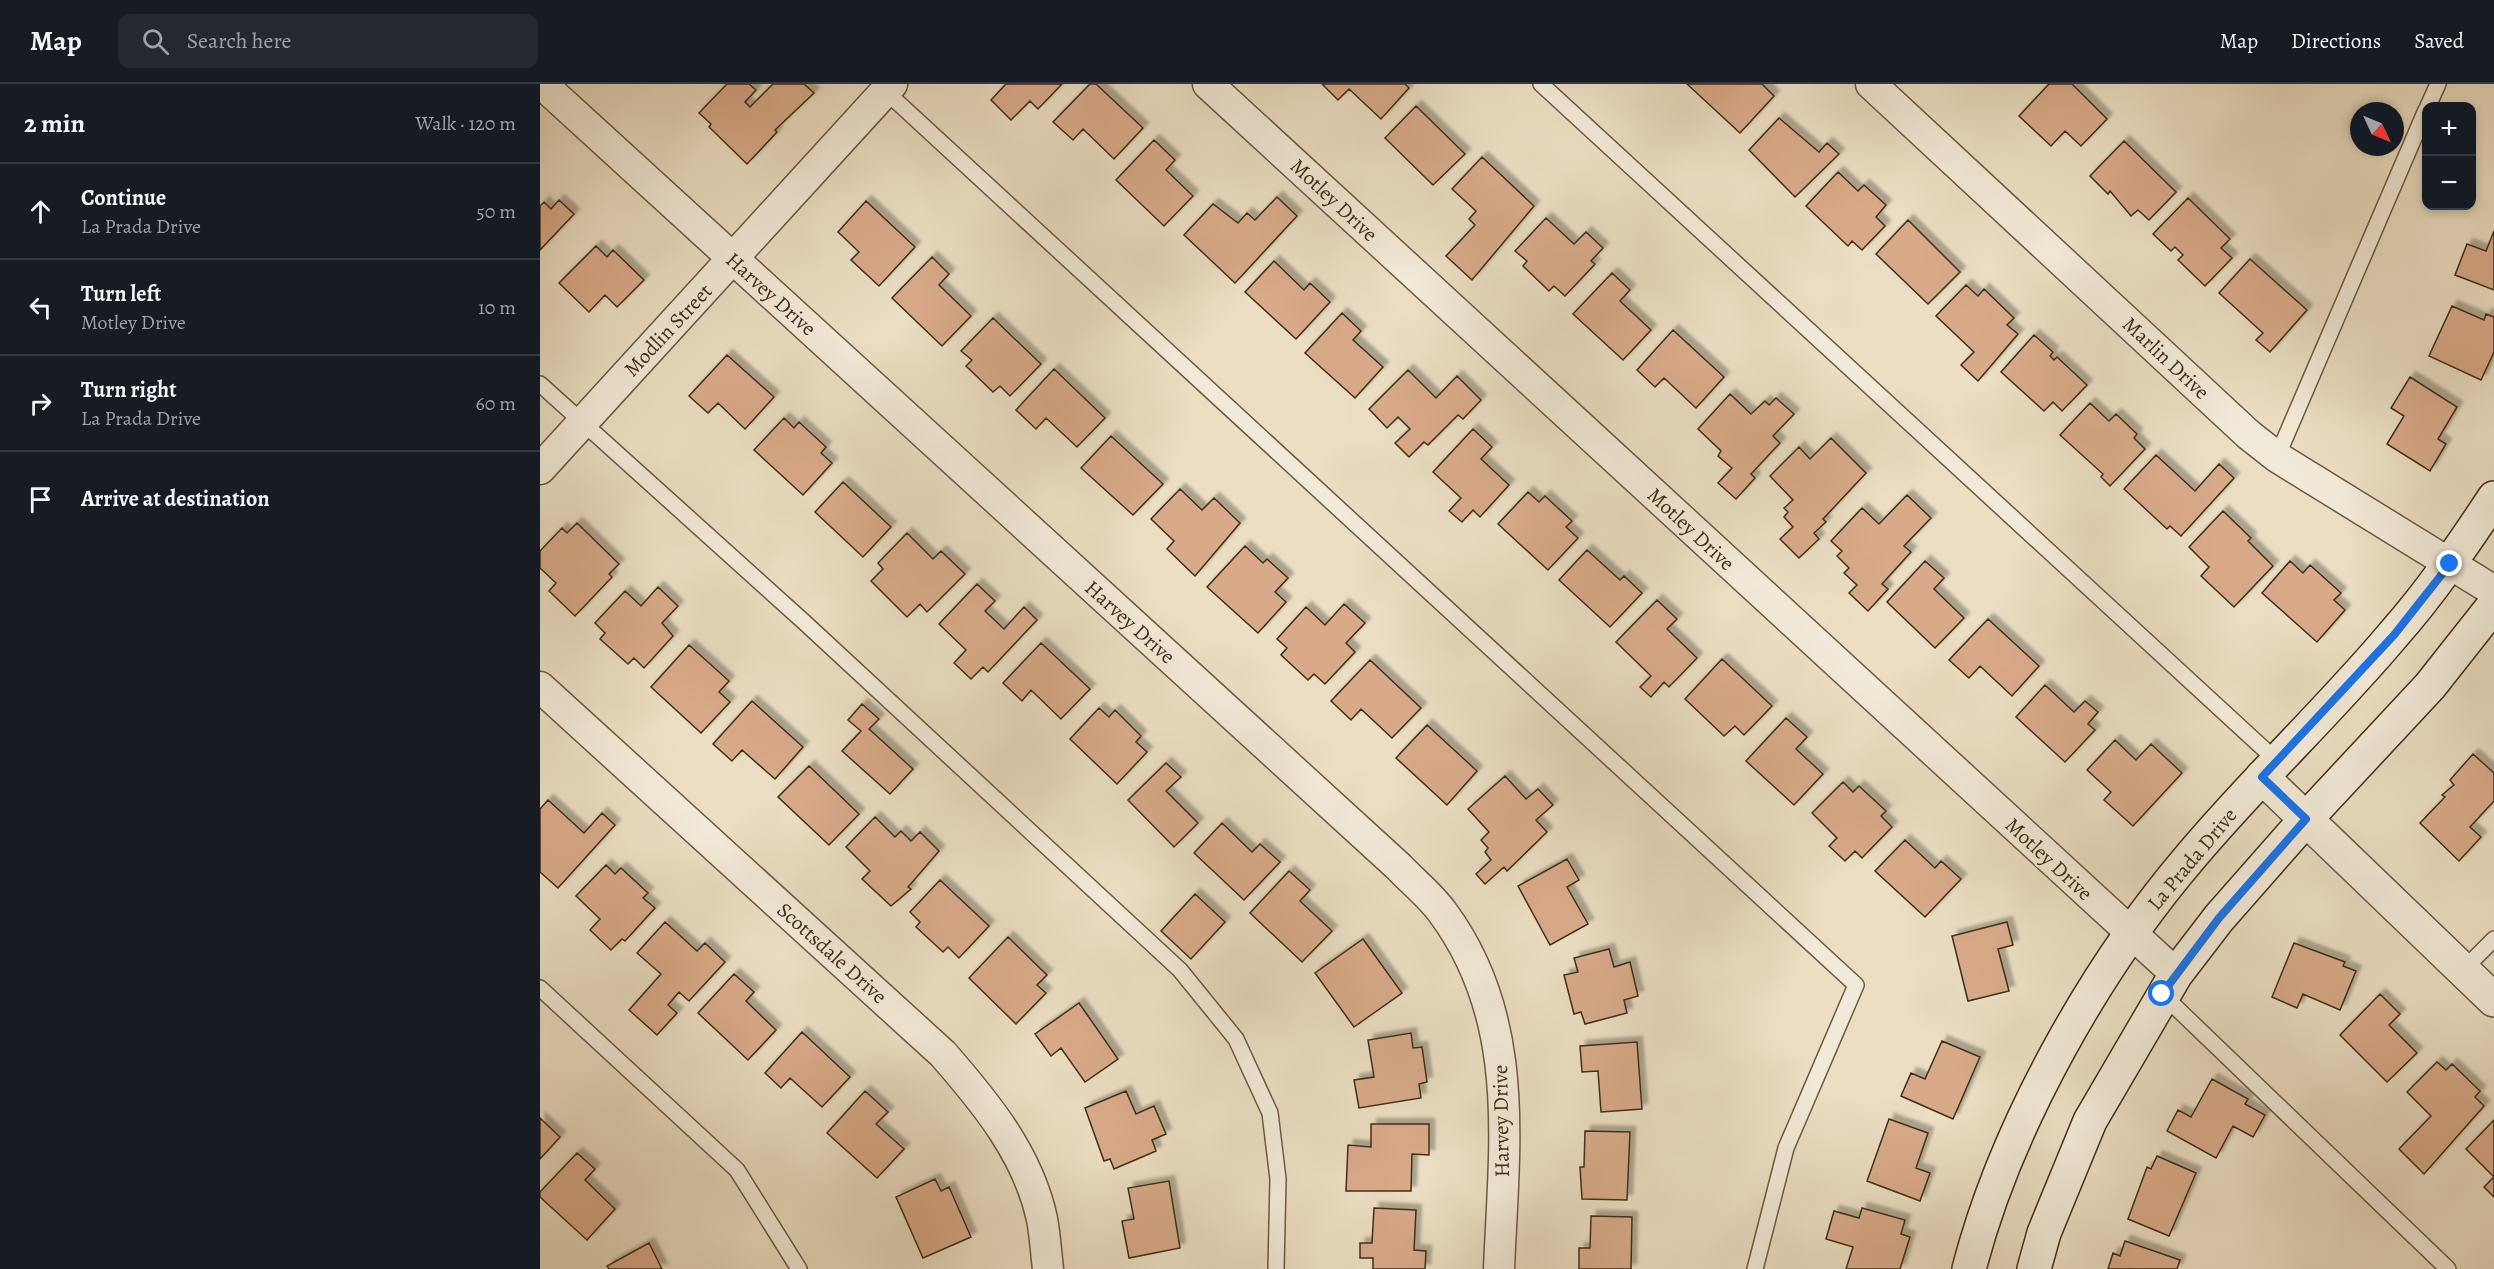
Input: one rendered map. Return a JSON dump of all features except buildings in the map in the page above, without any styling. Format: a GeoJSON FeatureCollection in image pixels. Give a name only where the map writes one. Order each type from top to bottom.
{"type":"FeatureCollection","features":[{"type":"Feature","properties":{"kind":"main road","name":"La Prada Drive"},"geometry":{"type":"LineString","coordinates":[[1969,1269],[2012,1146],[2062,1046],[2130,934],[2191,856],[2394,635],[2450,564],[2494,498]]}},
{"type":"Feature","properties":{"kind":"main road"},"geometry":{"type":"LineString","coordinates":[[2034,1269],[2044,1233],[2090,1121],[2169,984],[2219,918],[2306,819],[2430,686],[2494,605]]}},
{"type":"Feature","properties":{"kind":"main road"},"geometry":{"type":"LineString","coordinates":[[2270,769],[2306,819],[2494,1000]]}},
{"type":"Feature","properties":{"kind":"street","name":"Harvey Drive"},"geometry":{"type":"LineString","coordinates":[[542,84],[1399,867],[1443,912],[1469,954],[1492,1013],[1504,1072],[1500,1269]]}},
{"type":"Feature","properties":{"kind":"street","name":"Motley Drive"},"geometry":{"type":"LineString","coordinates":[[1208,84],[2130,934],[2169,984]]}},
{"type":"Feature","properties":{"kind":"street","name":"Modlin Street"},"geometry":{"type":"LineString","coordinates":[[540,469],[733,260],[885,86]]}},
{"type":"Feature","properties":{"kind":"street","name":"Marlin Drive"},"geometry":{"type":"LineString","coordinates":[[1885,89],[2249,435],[2277,457],[2494,591]]}},
{"type":"Feature","properties":{"kind":"street","name":"Scottsdale Drive"},"geometry":{"type":"LineString","coordinates":[[540,687],[943,1054],[990,1108],[1022,1162],[1042,1218],[1048,1269]]}},
{"type":"Feature","properties":{"kind":"lane"},"geometry":{"type":"LineString","coordinates":[[1541,84],[2270,769]]}},
{"type":"Feature","properties":{"kind":"lane"},"geometry":{"type":"LineString","coordinates":[[2430,102],[2438,84]]}},
{"type":"Feature","properties":{"kind":"lane"},"geometry":{"type":"LineString","coordinates":[[885,86],[1856,985],[1786,1148],[1755,1269]]}},
{"type":"Feature","properties":{"kind":"lane"},"geometry":{"type":"LineString","coordinates":[[2277,457],[2422,120]]}},
{"type":"Feature","properties":{"kind":"lane"},"geometry":{"type":"LineString","coordinates":[[540,384],[803,621],[1180,970],[1236,1039],[1270,1113],[1278,1179],[1276,1269]]}},
{"type":"Feature","properties":{"kind":"lane"},"geometry":{"type":"LineString","coordinates":[[2463,970],[2494,939]]}},
{"type":"Feature","properties":{"kind":"lane"},"geometry":{"type":"LineString","coordinates":[[2169,984],[2448,1269]]}},
{"type":"Feature","properties":{"kind":"lane"},"geometry":{"type":"LineString","coordinates":[[540,988],[737,1170],[799,1269]]}},
{"type":"Feature","properties":{"kind":"route"},"geometry":{"type":"LineString","coordinates":[[2162,994],[2219,918],[2306,819],[2262,777],[2394,635],[2450,564]]}}]}
